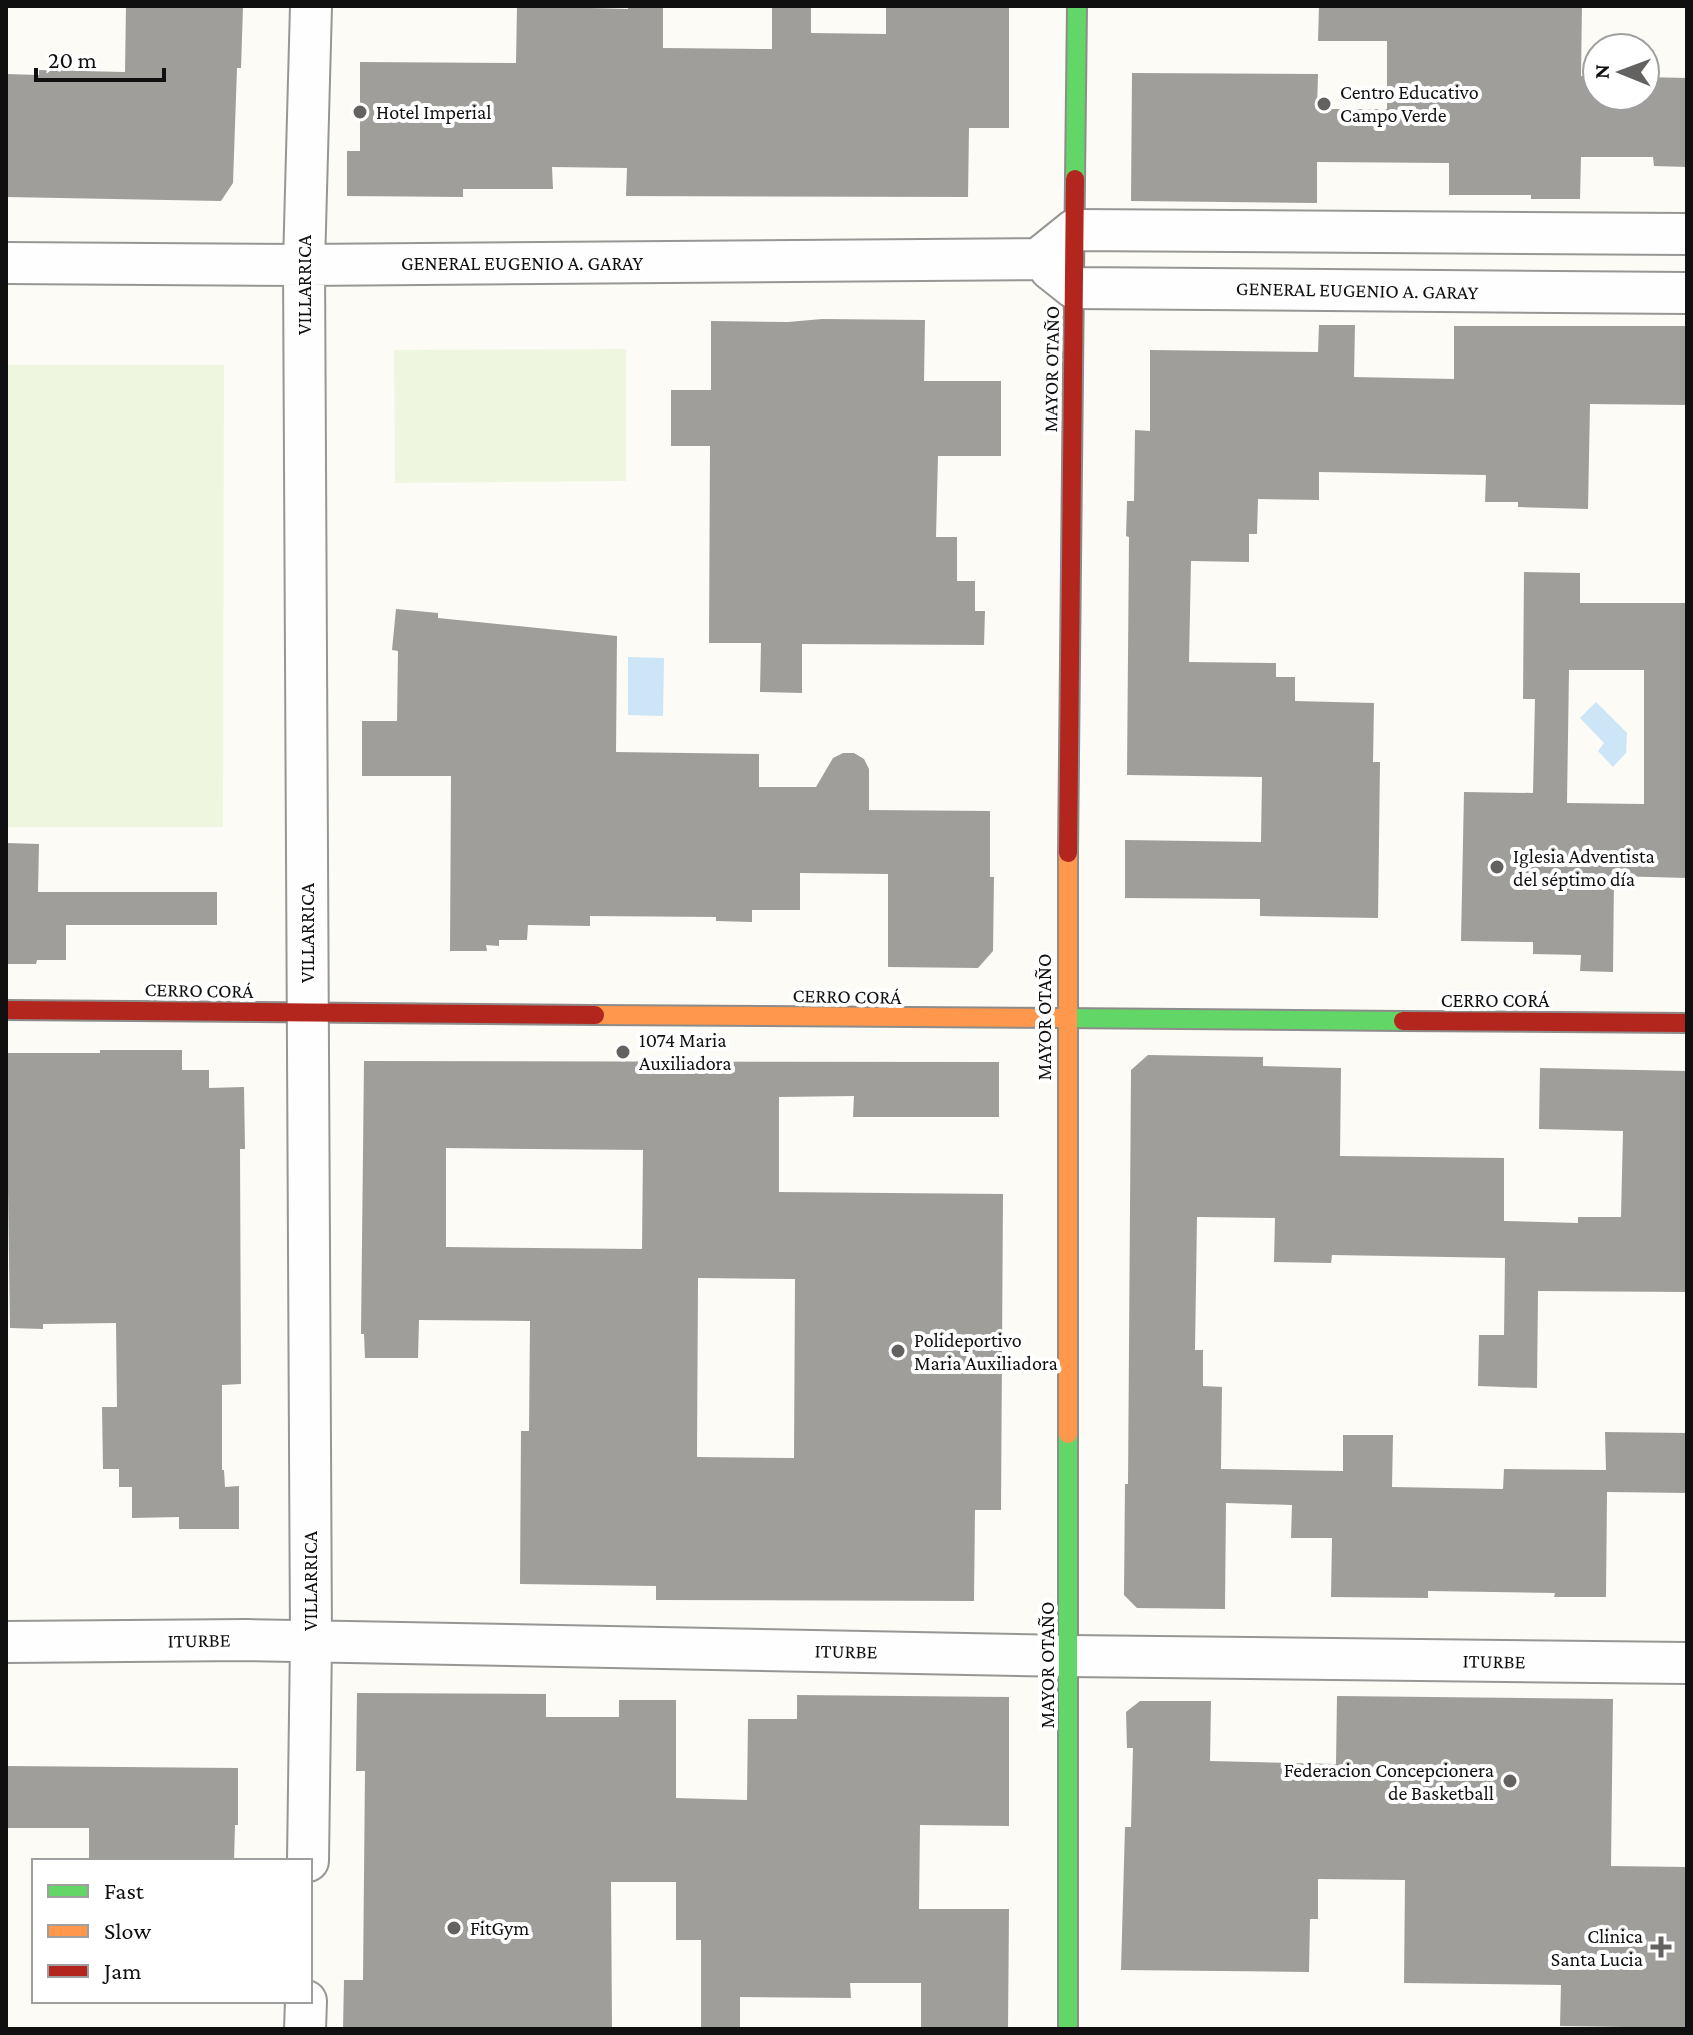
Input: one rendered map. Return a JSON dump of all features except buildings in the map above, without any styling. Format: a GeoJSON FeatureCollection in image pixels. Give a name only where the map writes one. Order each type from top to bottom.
{"type":"FeatureCollection","features":[{"type":"Feature","properties":{"kind":"street","name":"VILLARRICA"},"geometry":{"type":"LineString","coordinates":[[308,1859],[311,1641],[304,265],[311,6]]}},
{"type":"Feature","properties":{"kind":"street","name":"MAYOR OTAÑO"},"geometry":{"type":"LineString","coordinates":[[1068,2029],[1066,1020],[1077,6]]}},
{"type":"Feature","properties":{"kind":"street"},"geometry":{"type":"LineString","coordinates":[[1074,288],[1038,259],[1074,230],[1687,234]]}},
{"type":"Feature","properties":{"kind":"street","name":"GENERAL EUGENIO A. GARAY"},"geometry":{"type":"LineString","coordinates":[[6,263],[304,265],[1038,259]]}},
{"type":"Feature","properties":{"kind":"street","name":"GENERAL EUGENIO A. GARAY"},"geometry":{"type":"LineString","coordinates":[[1074,288],[1687,293]]}},
{"type":"Feature","properties":{"kind":"street","name":"CERRO CORÁ"},"geometry":{"type":"LineString","coordinates":[[6,1010],[1687,1023]]}},
{"type":"Feature","properties":{"kind":"street","name":"ITURBE"},"geometry":{"type":"LineString","coordinates":[[6,1642],[311,1641],[1069,1656],[1687,1663]]}},
{"type":"Feature","properties":{"kind":"street"},"geometry":{"type":"LineString","coordinates":[[305,2029],[306,2003]]}},
{"type":"Feature","properties":{"kind":"green space"},"geometry":{"type":"Polygon","coordinates":[[[626,349],[626,481],[395,483],[394,350],[626,349]]]}},
{"type":"Feature","properties":{"kind":"green space"},"geometry":{"type":"Polygon","coordinates":[[[6,365],[224,365],[223,827],[6,827],[6,365]]]}},
{"type":"Feature","properties":{"kind":"water"},"geometry":{"type":"Polygon","coordinates":[[[628,657],[664,658],[663,716],[628,715],[628,657]]]}},
{"type":"Feature","properties":{"kind":"water"},"geometry":{"type":"Polygon","coordinates":[[[1596,702],[1627,733],[1626,753],[1613,767],[1598,751],[1604,743],[1580,718],[1596,702]]]}},
{"type":"Feature","properties":{"kind":"traffic: fast"},"geometry":{"type":"LineString","coordinates":[[1075,179],[1077,6]]}},
{"type":"Feature","properties":{"kind":"traffic: fast"},"geometry":{"type":"LineString","coordinates":[[1060,1018],[1403,1021]]}},
{"type":"Feature","properties":{"kind":"traffic: fast"},"geometry":{"type":"LineString","coordinates":[[1068,1434],[1068,2029]]}},
{"type":"Feature","properties":{"kind":"traffic: slow"},"geometry":{"type":"LineString","coordinates":[[1068,853],[1068,1434]]}},
{"type":"Feature","properties":{"kind":"traffic: slow"},"geometry":{"type":"LineString","coordinates":[[595,1015],[1060,1018]]}},
{"type":"Feature","properties":{"kind":"traffic: jam"},"geometry":{"type":"LineString","coordinates":[[1068,853],[1075,179]]}},
{"type":"Feature","properties":{"kind":"traffic: jam"},"geometry":{"type":"LineString","coordinates":[[6,1010],[595,1015]]}},
{"type":"Feature","properties":{"kind":"traffic: jam"},"geometry":{"type":"LineString","coordinates":[[1403,1021],[1687,1023]]}},
{"type":"Feature","properties":{"kind":"place","name":"Centro Educativo Campo Verde"},"geometry":{"type":"Point","coordinates":[1324,104]}},
{"type":"Feature","properties":{"kind":"place","name":"Hotel Imperial"},"geometry":{"type":"Point","coordinates":[360,112]}},
{"type":"Feature","properties":{"kind":"place","name":"Iglesia Adventista del séptimo día"},"geometry":{"type":"Point","coordinates":[1497,867]}},
{"type":"Feature","properties":{"kind":"place","name":"1074 Maria Auxiliadora"},"geometry":{"type":"Point","coordinates":[623,1052]}},
{"type":"Feature","properties":{"kind":"place","name":"Polideportivo Maria Auxiliadora"},"geometry":{"type":"Point","coordinates":[898,1351]}},
{"type":"Feature","properties":{"kind":"place","name":"Federacion Concepcionera de Basketball"},"geometry":{"type":"Point","coordinates":[1510,1781]}},
{"type":"Feature","properties":{"kind":"place","name":"FitGym"},"geometry":{"type":"Point","coordinates":[454,1928]}},
{"type":"Feature","properties":{"kind":"place","name":"Clinica Santa Lucia"},"geometry":{"type":"Point","coordinates":[1661,1947]}}]}
